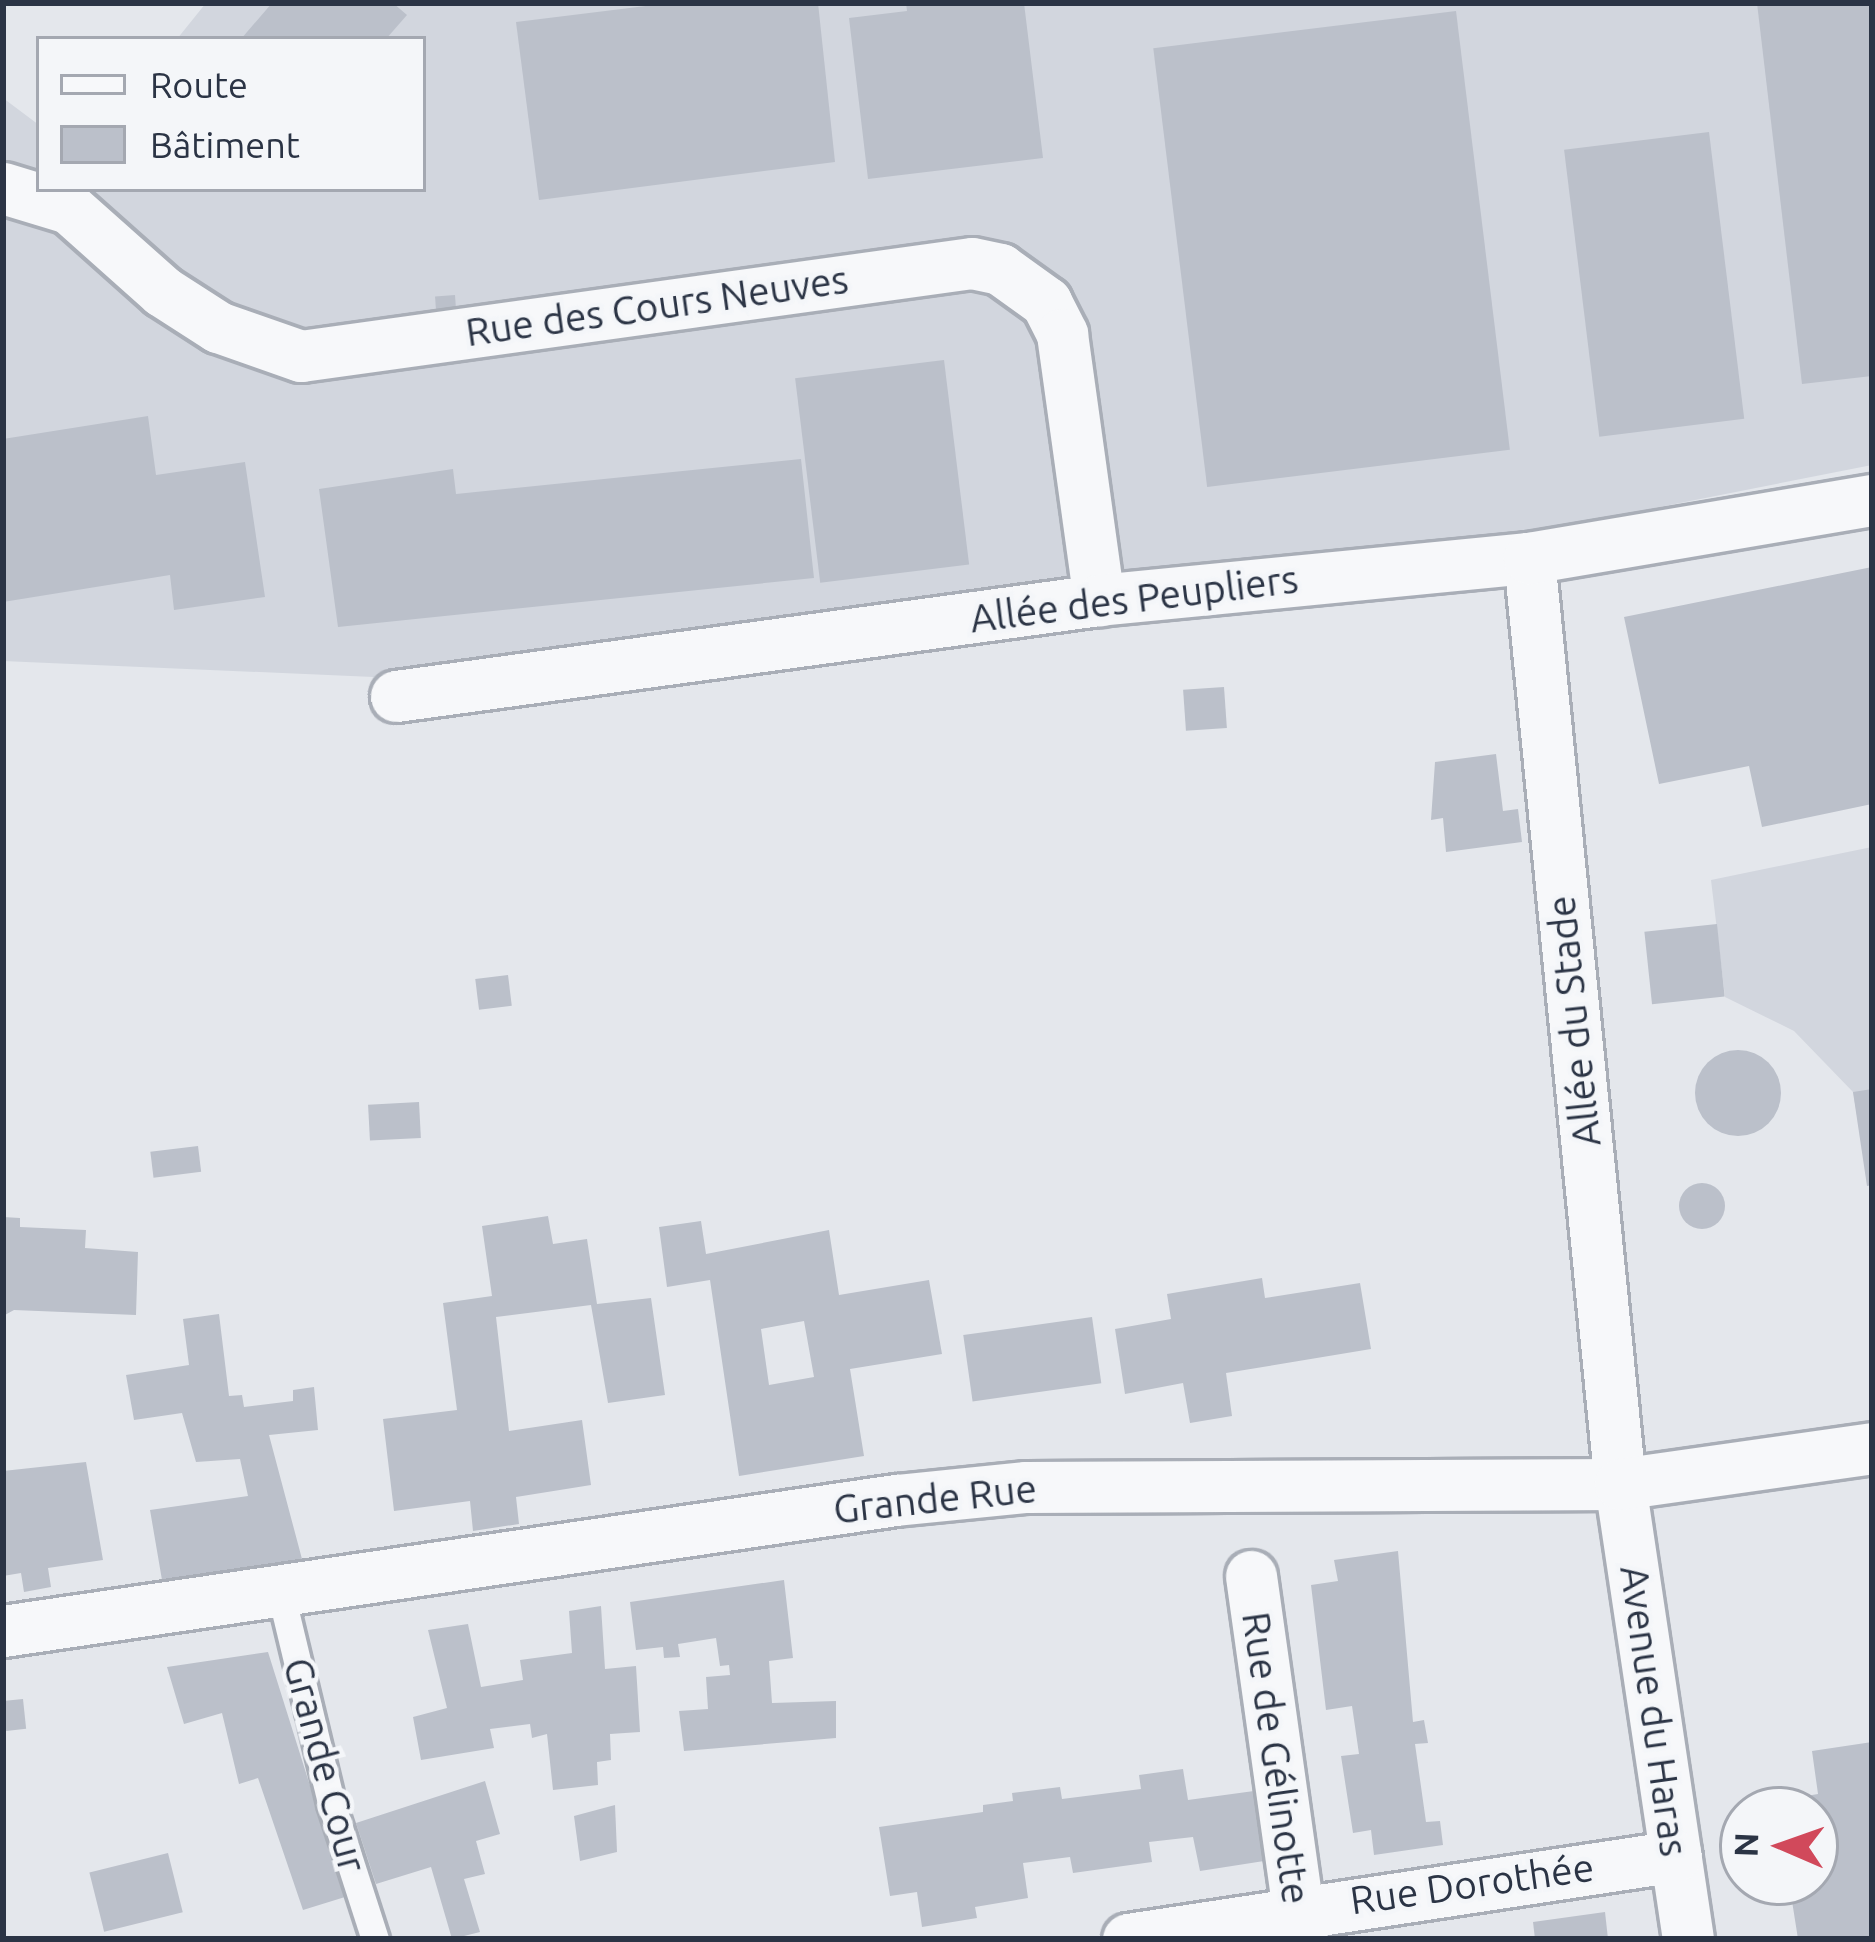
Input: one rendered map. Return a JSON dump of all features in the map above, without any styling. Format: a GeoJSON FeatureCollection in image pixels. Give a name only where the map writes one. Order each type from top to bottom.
{"type":"FeatureCollection","features":[{"type":"Feature","properties":{"kind":"street","name":"Rue des Cours Neuves"},"geometry":{"type":"LineString","coordinates":[[3,188],[69,208],[162,291],[218,327],[302,356],[972,262],[1000,269],[1046,302],[1062,334],[1099,600]]}},
{"type":"Feature","properties":{"kind":"street","name":"Allée des Peupliers"},"geometry":{"type":"LineString","coordinates":[[396,697],[1099,600],[1528,557],[1872,500]]}},
{"type":"Feature","properties":{"kind":"street","name":"Allée du Stade"},"geometry":{"type":"LineString","coordinates":[[1528,557],[1620,1484]]}},
{"type":"Feature","properties":{"kind":"street","name":"Grande Rue"},"geometry":{"type":"LineString","coordinates":[[3,1631],[1026,1487],[1620,1484],[1872,1448]]}},
{"type":"Feature","properties":{"kind":"street","name":"Avenue du Haras"},"geometry":{"type":"LineString","coordinates":[[1620,1484],[1688,1939]]}},
{"type":"Feature","properties":{"kind":"street","name":"Rue de Gélinotte"},"geometry":{"type":"LineString","coordinates":[[1251,1576],[1300,1923]]}},
{"type":"Feature","properties":{"kind":"street","name":"Rue Dorothée"},"geometry":{"type":"LineString","coordinates":[[1128,1939],[1300,1923],[1676,1856]]}},
{"type":"Feature","properties":{"kind":"lane","name":"Grande Cour"},"geometry":{"type":"LineString","coordinates":[[280,1590],[331,1804],[375,1939]]}},
{"type":"Feature","properties":{"kind":"shaded area"},"geometry":{"type":"Polygon","coordinates":[[[206,3],[1872,3],[1872,465],[1321,574],[419,679],[3,661],[3,98],[36,123],[36,192],[426,192],[426,36],[179,36],[206,3]]]}},
{"type":"Feature","properties":{"kind":"shaded area"},"geometry":{"type":"Polygon","coordinates":[[[1872,847],[1872,1203],[1853,1092],[1794,1031],[1725,997],[1711,880],[1872,847]]]}},
{"type":"Feature","properties":{"kind":"building"},"geometry":{"type":"Polygon","coordinates":[[[272,3],[393,3],[407,15],[389,36],[244,36],[272,3]]]}},
{"type":"Feature","properties":{"kind":"building"},"geometry":{"type":"Polygon","coordinates":[[[670,3],[818,3],[835,162],[539,200],[516,22],[670,3]]]}},
{"type":"Feature","properties":{"kind":"building"},"geometry":{"type":"Polygon","coordinates":[[[906,3],[1024,3],[1043,158],[868,179],[849,18],[907,11],[906,3]]]}},
{"type":"Feature","properties":{"kind":"building"},"geometry":{"type":"Polygon","coordinates":[[[1757,3],[1872,3],[1872,376],[1802,384],[1757,3]]]}},
{"type":"Feature","properties":{"kind":"building"},"geometry":{"type":"Polygon","coordinates":[[[1456,11],[1510,450],[1207,487],[1153,48],[1456,11]]]}},
{"type":"Feature","properties":{"kind":"building"},"geometry":{"type":"Polygon","coordinates":[[[1709,132],[1744,419],[1599,437],[1564,150],[1709,132]]]}},
{"type":"Feature","properties":{"kind":"building"},"geometry":{"type":"Polygon","coordinates":[[[455,295],[456,309],[436,310],[435,296],[455,295]]]}},
{"type":"Feature","properties":{"kind":"building"},"geometry":{"type":"Polygon","coordinates":[[[944,360],[969,564],[820,583],[795,378],[944,360]]]}},
{"type":"Feature","properties":{"kind":"building"},"geometry":{"type":"Polygon","coordinates":[[[148,416],[156,475],[245,462],[265,597],[174,610],[170,575],[3,602],[3,439],[148,416]]]}},
{"type":"Feature","properties":{"kind":"building"},"geometry":{"type":"Polygon","coordinates":[[[801,459],[814,578],[338,627],[319,489],[453,469],[456,494],[801,459]]]}},
{"type":"Feature","properties":{"kind":"building"},"geometry":{"type":"Polygon","coordinates":[[[1872,567],[1872,804],[1762,827],[1749,766],[1659,784],[1624,617],[1872,567]]]}},
{"type":"Feature","properties":{"kind":"building"},"geometry":{"type":"Polygon","coordinates":[[[1224,687],[1227,728],[1186,731],[1183,690],[1224,687]]]}},
{"type":"Feature","properties":{"kind":"building"},"geometry":{"type":"Polygon","coordinates":[[[1496,754],[1503,811],[1518,809],[1522,842],[1446,852],[1443,818],[1431,820],[1435,762],[1496,754]]]}},
{"type":"Feature","properties":{"kind":"building"},"geometry":{"type":"Polygon","coordinates":[[[1717,924],[1725,997],[1652,1004],[1644,932],[1717,924]]]}},
{"type":"Feature","properties":{"kind":"building"},"geometry":{"type":"Polygon","coordinates":[[[508,975],[512,1006],[479,1010],[475,979],[508,975]]]}},
{"type":"Feature","properties":{"kind":"building"},"geometry":{"type":"Polygon","coordinates":[[[1738,1050],[1768,1063],[1781,1093],[1768,1123],[1738,1136],[1708,1123],[1695,1093],[1708,1063],[1738,1050]]]}},
{"type":"Feature","properties":{"kind":"building"},"geometry":{"type":"Polygon","coordinates":[[[1872,1089],[1872,1185],[1867,1186],[1853,1092],[1872,1089]]]}},
{"type":"Feature","properties":{"kind":"building"},"geometry":{"type":"Polygon","coordinates":[[[419,1102],[421,1138],[370,1141],[368,1105],[419,1102]]]}},
{"type":"Feature","properties":{"kind":"building"},"geometry":{"type":"Polygon","coordinates":[[[198,1146],[201,1172],[154,1178],[150,1152],[198,1146]]]}},
{"type":"Feature","properties":{"kind":"building"},"geometry":{"type":"Polygon","coordinates":[[[1702,1183],[1718,1190],[1725,1206],[1718,1222],[1702,1229],[1686,1222],[1679,1206],[1686,1190],[1702,1183]]]}},
{"type":"Feature","properties":{"kind":"building"},"geometry":{"type":"Polygon","coordinates":[[[548,1216],[553,1244],[587,1239],[597,1304],[651,1298],[665,1395],[608,1403],[591,1305],[496,1317],[509,1431],[582,1420],[591,1485],[516,1497],[519,1524],[473,1531],[470,1501],[394,1511],[383,1419],[457,1410],[443,1303],[492,1296],[482,1226],[548,1216]]]}},
{"type":"Feature","properties":{"kind":"building"},"geometry":{"type":"Polygon","coordinates":[[[3,1217],[20,1218],[20,1227],[86,1230],[85,1248],[138,1252],[136,1315],[14,1310],[3,1316],[3,1217]]]}},
{"type":"Feature","properties":{"kind":"building"},"geometry":{"type":"Polygon","coordinates":[[[701,1221],[706,1254],[829,1230],[839,1295],[929,1280],[942,1354],[850,1369],[864,1456],[739,1476],[710,1280],[667,1287],[659,1227],[701,1221]],[[804,1321],[761,1329],[769,1385],[814,1377],[804,1321]]]}},
{"type":"Feature","properties":{"kind":"building"},"geometry":{"type":"Polygon","coordinates":[[[1262,1278],[1265,1298],[1360,1283],[1371,1349],[1226,1373],[1232,1416],[1190,1423],[1183,1383],[1125,1394],[1115,1329],[1171,1319],[1167,1294],[1262,1278]]]}},
{"type":"Feature","properties":{"kind":"building"},"geometry":{"type":"Polygon","coordinates":[[[219,1314],[229,1396],[242,1395],[244,1407],[293,1401],[293,1390],[314,1387],[318,1430],[269,1435],[302,1559],[162,1580],[150,1510],[248,1496],[240,1459],[196,1462],[182,1413],[134,1420],[126,1375],[189,1365],[183,1319],[219,1314]]]}},
{"type":"Feature","properties":{"kind":"building"},"geometry":{"type":"Polygon","coordinates":[[[1092,1317],[1101,1383],[973,1401],[963,1335],[1092,1317]]]}},
{"type":"Feature","properties":{"kind":"building"},"geometry":{"type":"Polygon","coordinates":[[[86,1462],[103,1560],[48,1568],[51,1587],[24,1592],[21,1573],[3,1576],[3,1471],[86,1462]]]}},
{"type":"Feature","properties":{"kind":"building"},"geometry":{"type":"Polygon","coordinates":[[[1398,1551],[1413,1722],[1424,1720],[1428,1743],[1415,1744],[1426,1822],[1440,1821],[1443,1845],[1374,1855],[1371,1830],[1353,1833],[1341,1756],[1359,1754],[1352,1706],[1326,1710],[1311,1585],[1338,1581],[1334,1560],[1398,1551]]]}},
{"type":"Feature","properties":{"kind":"building"},"geometry":{"type":"Polygon","coordinates":[[[784,1580],[793,1658],[769,1661],[772,1703],[836,1701],[836,1738],[684,1751],[679,1711],[708,1709],[706,1677],[730,1675],[729,1665],[720,1666],[716,1638],[678,1644],[680,1657],[664,1658],[663,1647],[636,1650],[630,1602],[784,1580]]]}},
{"type":"Feature","properties":{"kind":"building"},"geometry":{"type":"Polygon","coordinates":[[[601,1606],[605,1669],[636,1666],[640,1732],[610,1734],[611,1760],[597,1762],[598,1785],[553,1790],[547,1734],[532,1738],[530,1724],[490,1729],[494,1748],[421,1760],[413,1717],[447,1708],[428,1630],[468,1624],[481,1687],[523,1680],[520,1660],[572,1653],[569,1611],[601,1606]]]}},
{"type":"Feature","properties":{"kind":"building"},"geometry":{"type":"Polygon","coordinates":[[[268,1652],[345,1897],[303,1910],[258,1778],[239,1784],[222,1713],[184,1724],[167,1667],[268,1652]]]}},
{"type":"Feature","properties":{"kind":"building"},"geometry":{"type":"Polygon","coordinates":[[[23,1699],[26,1729],[6,1731],[3,1701],[23,1699]]]}},
{"type":"Feature","properties":{"kind":"building"},"geometry":{"type":"Polygon","coordinates":[[[1872,1742],[1872,1939],[1798,1939],[1793,1906],[1839,1906],[1839,1786],[1817,1786],[1812,1751],[1872,1742]]]}},
{"type":"Feature","properties":{"kind":"building"},"geometry":{"type":"Polygon","coordinates":[[[1183,1769],[1188,1800],[1254,1791],[1264,1861],[1200,1871],[1193,1837],[1149,1842],[1152,1862],[1073,1873],[1070,1857],[1023,1863],[1028,1898],[975,1907],[977,1918],[922,1927],[917,1892],[890,1896],[879,1827],[983,1812],[983,1805],[1013,1801],[1012,1793],[1060,1787],[1062,1799],[1141,1789],[1139,1775],[1183,1769]]]}},
{"type":"Feature","properties":{"kind":"building"},"geometry":{"type":"Polygon","coordinates":[[[485,1781],[500,1834],[476,1841],[485,1874],[464,1879],[480,1932],[452,1939],[431,1867],[376,1884],[356,1823],[485,1781]]]}},
{"type":"Feature","properties":{"kind":"building"},"geometry":{"type":"Polygon","coordinates":[[[615,1805],[617,1852],[580,1861],[574,1816],[615,1805]]]}},
{"type":"Feature","properties":{"kind":"building"},"geometry":{"type":"Polygon","coordinates":[[[168,1853],[183,1912],[104,1932],[89,1873],[168,1853]]]}},
{"type":"Feature","properties":{"kind":"building"},"geometry":{"type":"Polygon","coordinates":[[[1605,1912],[1608,1939],[1535,1939],[1533,1922],[1605,1912]]]}}]}
